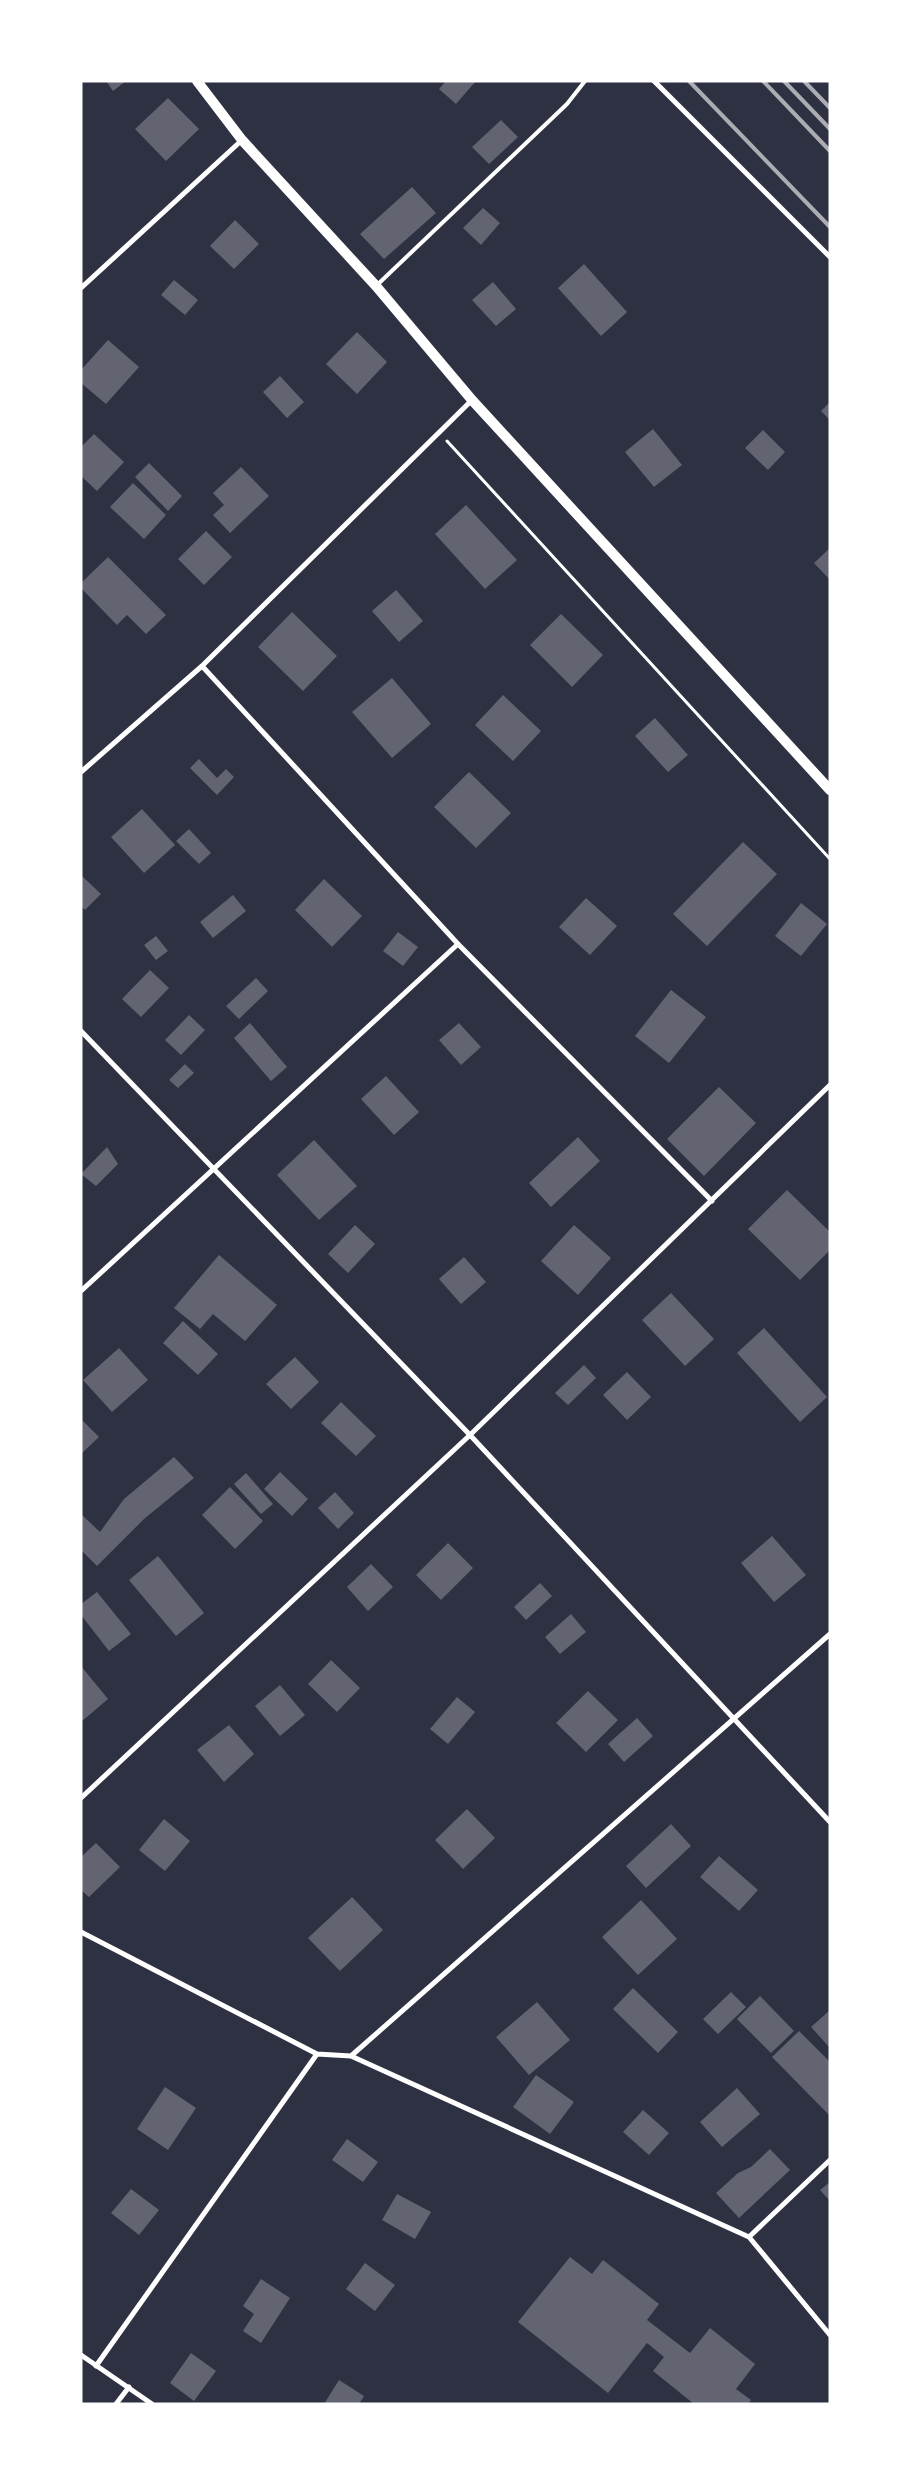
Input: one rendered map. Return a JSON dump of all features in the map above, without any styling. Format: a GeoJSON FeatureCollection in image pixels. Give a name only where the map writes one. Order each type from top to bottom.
{"type":"FeatureCollection","features":[{"type":"Feature","properties":{"kind":"main road"},"geometry":{"type":"LineString","coordinates":[[197,81],[242,140],[376,286],[472,400],[830,790]]}},
{"type":"Feature","properties":{"kind":"street"},"geometry":{"type":"LineString","coordinates":[[654,81],[830,257]]}},
{"type":"Feature","properties":{"kind":"street"},"geometry":{"type":"LineString","coordinates":[[81,288],[242,140]]}},
{"type":"Feature","properties":{"kind":"street"},"geometry":{"type":"LineString","coordinates":[[81,772],[202,666],[472,400]]}},
{"type":"Feature","properties":{"kind":"street"},"geometry":{"type":"LineString","coordinates":[[202,666],[458,944],[712,1201]]}},
{"type":"Feature","properties":{"kind":"street"},"geometry":{"type":"LineString","coordinates":[[81,1291],[458,944]]}},
{"type":"Feature","properties":{"kind":"street"},"geometry":{"type":"LineString","coordinates":[[81,1030],[470,1435],[830,1822]]}},
{"type":"Feature","properties":{"kind":"street"},"geometry":{"type":"LineString","coordinates":[[81,1798],[470,1435],[830,1085]]}},
{"type":"Feature","properties":{"kind":"street"},"geometry":{"type":"LineString","coordinates":[[351,2056],[830,1634]]}},
{"type":"Feature","properties":{"kind":"street"},"geometry":{"type":"LineString","coordinates":[[81,1932],[317,2054],[351,2056],[749,2237],[830,2335]]}},
{"type":"Feature","properties":{"kind":"street"},"geometry":{"type":"LineString","coordinates":[[96,2366],[317,2054]]}},
{"type":"Feature","properties":{"kind":"street"},"geometry":{"type":"LineString","coordinates":[[749,2237],[830,2160]]}},
{"type":"Feature","properties":{"kind":"street"},"geometry":{"type":"LineString","coordinates":[[81,2355],[152,2404]]}},
{"type":"Feature","properties":{"kind":"street"},"geometry":{"type":"LineString","coordinates":[[116,2404],[129,2387]]}},
{"type":"Feature","properties":{"kind":"lane"},"geometry":{"type":"LineString","coordinates":[[376,286],[567,104],[585,81]]}},
{"type":"Feature","properties":{"kind":"path"},"geometry":{"type":"LineString","coordinates":[[438,432],[830,859]]}},
{"type":"Feature","properties":{"kind":"building"},"geometry":{"type":"Polygon","coordinates":[[[106,81],[126,81],[113,91],[106,81]]]}},
{"type":"Feature","properties":{"kind":"building"},"geometry":{"type":"Polygon","coordinates":[[[446,81],[476,81],[456,104],[439,89],[446,81]]]}},
{"type":"Feature","properties":{"kind":"building"},"geometry":{"type":"Polygon","coordinates":[[[168,98],[199,129],[166,161],[135,129],[168,98]]]}},
{"type":"Feature","properties":{"kind":"building"},"geometry":{"type":"Polygon","coordinates":[[[501,120],[518,137],[489,164],[472,147],[501,120]]]}},
{"type":"Feature","properties":{"kind":"building"},"geometry":{"type":"Polygon","coordinates":[[[412,187],[436,213],[384,259],[360,234],[412,187]]]}},
{"type":"Feature","properties":{"kind":"building"},"geometry":{"type":"Polygon","coordinates":[[[483,208],[500,223],[481,245],[463,228],[483,208]]]}},
{"type":"Feature","properties":{"kind":"building"},"geometry":{"type":"Polygon","coordinates":[[[235,220],[259,244],[234,269],[210,246],[235,220]]]}},
{"type":"Feature","properties":{"kind":"building"},"geometry":{"type":"Polygon","coordinates":[[[584,264],[627,312],[601,336],[558,288],[584,264]]]}},
{"type":"Feature","properties":{"kind":"building"},"geometry":{"type":"Polygon","coordinates":[[[174,280],[198,300],[185,315],[161,295],[174,280]]]}},
{"type":"Feature","properties":{"kind":"building"},"geometry":{"type":"Polygon","coordinates":[[[493,282],[516,309],[496,326],[472,300],[493,282]]]}},
{"type":"Feature","properties":{"kind":"building"},"geometry":{"type":"Polygon","coordinates":[[[357,332],[387,362],[357,394],[326,364],[357,332]]]}},
{"type":"Feature","properties":{"kind":"building"},"geometry":{"type":"Polygon","coordinates":[[[108,340],[139,367],[106,404],[81,383],[81,370],[108,340]]]}},
{"type":"Feature","properties":{"kind":"building"},"geometry":{"type":"Polygon","coordinates":[[[280,376],[304,402],[287,418],[263,392],[280,376]]]}},
{"type":"Feature","properties":{"kind":"building"},"geometry":{"type":"Polygon","coordinates":[[[830,402],[830,420],[821,411],[830,402]]]}},
{"type":"Feature","properties":{"kind":"building"},"geometry":{"type":"Polygon","coordinates":[[[653,429],[682,465],[654,487],[625,452],[653,429]]]}},
{"type":"Feature","properties":{"kind":"building"},"geometry":{"type":"Polygon","coordinates":[[[763,430],[785,452],[768,470],[745,448],[763,430]]]}},
{"type":"Feature","properties":{"kind":"building"},"geometry":{"type":"Polygon","coordinates":[[[94,434],[124,462],[97,491],[81,476],[81,447],[94,434]]]}},
{"type":"Feature","properties":{"kind":"building"},"geometry":{"type":"Polygon","coordinates":[[[149,463],[182,496],[168,511],[135,477],[149,463]]]}},
{"type":"Feature","properties":{"kind":"building"},"geometry":{"type":"Polygon","coordinates":[[[241,467],[269,496],[230,533],[213,515],[224,505],[213,493],[241,467]]]}},
{"type":"Feature","properties":{"kind":"building"},"geometry":{"type":"Polygon","coordinates":[[[133,483],[166,515],[144,539],[110,507],[133,483]]]}},
{"type":"Feature","properties":{"kind":"building"},"geometry":{"type":"Polygon","coordinates":[[[466,505],[517,560],[485,589],[435,534],[466,505]]]}},
{"type":"Feature","properties":{"kind":"building"},"geometry":{"type":"Polygon","coordinates":[[[206,531],[232,557],[204,585],[178,559],[206,531]]]}},
{"type":"Feature","properties":{"kind":"building"},"geometry":{"type":"Polygon","coordinates":[[[830,548],[830,580],[814,563],[830,548]]]}},
{"type":"Feature","properties":{"kind":"building"},"geometry":{"type":"Polygon","coordinates":[[[108,557],[166,615],[146,634],[127,615],[117,625],[81,588],[81,583],[108,557]]]}},
{"type":"Feature","properties":{"kind":"building"},"geometry":{"type":"Polygon","coordinates":[[[396,590],[423,621],[399,642],[372,611],[396,590]]]}},
{"type":"Feature","properties":{"kind":"building"},"geometry":{"type":"Polygon","coordinates":[[[292,612],[337,656],[303,691],[258,647],[292,612]]]}},
{"type":"Feature","properties":{"kind":"building"},"geometry":{"type":"Polygon","coordinates":[[[561,614],[603,655],[572,687],[530,645],[561,614]]]}},
{"type":"Feature","properties":{"kind":"building"},"geometry":{"type":"Polygon","coordinates":[[[392,678],[431,724],[392,758],[352,712],[392,678]]]}},
{"type":"Feature","properties":{"kind":"building"},"geometry":{"type":"Polygon","coordinates":[[[503,695],[541,731],[513,761],[475,725],[503,695]]]}},
{"type":"Feature","properties":{"kind":"building"},"geometry":{"type":"Polygon","coordinates":[[[655,718],[688,755],[668,772],[635,736],[655,718]]]}},
{"type":"Feature","properties":{"kind":"building"},"geometry":{"type":"Polygon","coordinates":[[[199,759],[217,778],[226,769],[234,777],[217,795],[190,768],[199,759]]]}},
{"type":"Feature","properties":{"kind":"building"},"geometry":{"type":"Polygon","coordinates":[[[469,772],[511,813],[476,848],[434,807],[469,772]]]}},
{"type":"Feature","properties":{"kind":"building"},"geometry":{"type":"Polygon","coordinates":[[[142,809],[175,845],[144,873],[111,837],[142,809]]]}},
{"type":"Feature","properties":{"kind":"building"},"geometry":{"type":"Polygon","coordinates":[[[189,829],[211,853],[199,864],[176,841],[189,829]]]}},
{"type":"Feature","properties":{"kind":"building"},"geometry":{"type":"Polygon","coordinates":[[[743,842],[777,874],[707,946],[673,914],[743,842]]]}},
{"type":"Feature","properties":{"kind":"building"},"geometry":{"type":"Polygon","coordinates":[[[81,875],[101,894],[85,910],[81,906],[81,875]]]}},
{"type":"Feature","properties":{"kind":"building"},"geometry":{"type":"Polygon","coordinates":[[[324,879],[362,916],[332,947],[295,910],[324,879]]]}},
{"type":"Feature","properties":{"kind":"building"},"geometry":{"type":"Polygon","coordinates":[[[233,895],[246,911],[213,938],[200,922],[233,895]]]}},
{"type":"Feature","properties":{"kind":"building"},"geometry":{"type":"Polygon","coordinates":[[[586,898],[617,926],[590,955],[559,927],[586,898]]]}},
{"type":"Feature","properties":{"kind":"building"},"geometry":{"type":"Polygon","coordinates":[[[801,903],[827,924],[801,956],[775,936],[801,903]]]}},
{"type":"Feature","properties":{"kind":"building"},"geometry":{"type":"Polygon","coordinates":[[[398,932],[418,947],[403,966],[383,951],[398,932]]]}},
{"type":"Feature","properties":{"kind":"building"},"geometry":{"type":"Polygon","coordinates":[[[156,936],[168,951],[156,960],[144,945],[156,936]]]}},
{"type":"Feature","properties":{"kind":"building"},"geometry":{"type":"Polygon","coordinates":[[[150,970],[169,988],[141,1017],[122,999],[150,970]]]}},
{"type":"Feature","properties":{"kind":"building"},"geometry":{"type":"Polygon","coordinates":[[[256,978],[268,991],[239,1019],[226,1006],[256,978]]]}},
{"type":"Feature","properties":{"kind":"building"},"geometry":{"type":"Polygon","coordinates":[[[671,990],[706,1017],[669,1063],[635,1036],[671,990]]]}},
{"type":"Feature","properties":{"kind":"building"},"geometry":{"type":"Polygon","coordinates":[[[189,1015],[205,1030],[181,1055],[165,1040],[189,1015]]]}},
{"type":"Feature","properties":{"kind":"building"},"geometry":{"type":"Polygon","coordinates":[[[250,1023],[287,1067],[271,1081],[234,1038],[250,1023]]]}},
{"type":"Feature","properties":{"kind":"building"},"geometry":{"type":"Polygon","coordinates":[[[459,1023],[481,1047],[461,1065],[439,1040],[459,1023]]]}},
{"type":"Feature","properties":{"kind":"building"},"geometry":{"type":"Polygon","coordinates":[[[185,1064],[194,1073],[178,1088],[169,1080],[185,1064]]]}},
{"type":"Feature","properties":{"kind":"building"},"geometry":{"type":"Polygon","coordinates":[[[386,1076],[419,1112],[394,1135],[361,1099],[386,1076]]]}},
{"type":"Feature","properties":{"kind":"building"},"geometry":{"type":"Polygon","coordinates":[[[719,1087],[756,1123],[704,1176],[667,1139],[719,1087]]]}},
{"type":"Feature","properties":{"kind":"building"},"geometry":{"type":"Polygon","coordinates":[[[578,1137],[600,1161],[551,1207],[529,1183],[578,1137]]]}},
{"type":"Feature","properties":{"kind":"building"},"geometry":{"type":"Polygon","coordinates":[[[314,1140],[357,1186],[319,1220],[277,1175],[314,1140]]]}},
{"type":"Feature","properties":{"kind":"building"},"geometry":{"type":"Polygon","coordinates":[[[107,1147],[118,1164],[96,1186],[81,1174],[107,1147]]]}},
{"type":"Feature","properties":{"kind":"building"},"geometry":{"type":"Polygon","coordinates":[[[787,1190],[830,1232],[830,1250],[800,1280],[748,1229],[787,1190]]]}},
{"type":"Feature","properties":{"kind":"building"},"geometry":{"type":"Polygon","coordinates":[[[355,1225],[375,1244],[348,1273],[328,1254],[355,1225]]]}},
{"type":"Feature","properties":{"kind":"building"},"geometry":{"type":"Polygon","coordinates":[[[574,1225],[611,1258],[578,1295],[541,1261],[574,1225]]]}},
{"type":"Feature","properties":{"kind":"building"},"geometry":{"type":"Polygon","coordinates":[[[219,1255],[277,1305],[245,1341],[213,1314],[200,1329],[174,1308],[219,1255]]]}},
{"type":"Feature","properties":{"kind":"building"},"geometry":{"type":"Polygon","coordinates":[[[464,1257],[486,1282],[461,1304],[439,1279],[464,1257]]]}},
{"type":"Feature","properties":{"kind":"building"},"geometry":{"type":"Polygon","coordinates":[[[671,1293],[714,1339],[685,1366],[642,1320],[671,1293]]]}},
{"type":"Feature","properties":{"kind":"building"},"geometry":{"type":"Polygon","coordinates":[[[183,1321],[218,1354],[198,1375],[163,1343],[183,1321]]]}},
{"type":"Feature","properties":{"kind":"building"},"geometry":{"type":"Polygon","coordinates":[[[764,1328],[827,1397],[800,1422],[737,1353],[764,1328]]]}},
{"type":"Feature","properties":{"kind":"building"},"geometry":{"type":"Polygon","coordinates":[[[119,1348],[148,1380],[112,1412],[83,1380],[119,1348]]]}},
{"type":"Feature","properties":{"kind":"building"},"geometry":{"type":"Polygon","coordinates":[[[295,1357],[319,1382],[291,1409],[266,1384],[295,1357]]]}},
{"type":"Feature","properties":{"kind":"building"},"geometry":{"type":"Polygon","coordinates":[[[584,1365],[596,1378],[568,1405],[555,1393],[584,1365]]]}},
{"type":"Feature","properties":{"kind":"building"},"geometry":{"type":"Polygon","coordinates":[[[627,1372],[651,1397],[627,1420],[603,1395],[627,1372]]]}},
{"type":"Feature","properties":{"kind":"building"},"geometry":{"type":"Polygon","coordinates":[[[341,1402],[376,1436],[356,1456],[321,1423],[341,1402]]]}},
{"type":"Feature","properties":{"kind":"building"},"geometry":{"type":"Polygon","coordinates":[[[81,1419],[99,1437],[81,1454],[81,1419]]]}},
{"type":"Feature","properties":{"kind":"building"},"geometry":{"type":"Polygon","coordinates":[[[174,1457],[194,1478],[144,1519],[97,1566],[81,1550],[81,1514],[100,1532],[124,1499],[174,1457]]]}},
{"type":"Feature","properties":{"kind":"building"},"geometry":{"type":"Polygon","coordinates":[[[280,1472],[308,1499],[292,1516],[264,1489],[280,1472]]]}},
{"type":"Feature","properties":{"kind":"building"},"geometry":{"type":"Polygon","coordinates":[[[246,1473],[273,1504],[261,1514],[234,1484],[246,1473]]]}},
{"type":"Feature","properties":{"kind":"building"},"geometry":{"type":"Polygon","coordinates":[[[230,1487],[263,1521],[235,1549],[202,1515],[230,1487]]]}},
{"type":"Feature","properties":{"kind":"building"},"geometry":{"type":"Polygon","coordinates":[[[335,1492],[354,1513],[338,1529],[318,1508],[335,1492]]]}},
{"type":"Feature","properties":{"kind":"building"},"geometry":{"type":"Polygon","coordinates":[[[772,1536],[806,1575],[774,1602],[741,1563],[772,1536]]]}},
{"type":"Feature","properties":{"kind":"building"},"geometry":{"type":"Polygon","coordinates":[[[448,1543],[473,1568],[441,1600],[416,1575],[448,1543]]]}},
{"type":"Feature","properties":{"kind":"building"},"geometry":{"type":"Polygon","coordinates":[[[158,1556],[204,1613],[176,1636],[129,1580],[158,1556]]]}},
{"type":"Feature","properties":{"kind":"building"},"geometry":{"type":"Polygon","coordinates":[[[371,1564],[393,1587],[368,1611],[347,1587],[371,1564]]]}},
{"type":"Feature","properties":{"kind":"building"},"geometry":{"type":"Polygon","coordinates":[[[540,1583],[552,1596],[526,1620],[514,1607],[540,1583]]]}},
{"type":"Feature","properties":{"kind":"building"},"geometry":{"type":"Polygon","coordinates":[[[97,1592],[131,1634],[109,1651],[81,1615],[81,1604],[97,1592]]]}},
{"type":"Feature","properties":{"kind":"building"},"geometry":{"type":"Polygon","coordinates":[[[571,1614],[586,1632],[560,1654],[545,1637],[571,1614]]]}},
{"type":"Feature","properties":{"kind":"building"},"geometry":{"type":"Polygon","coordinates":[[[331,1660],[360,1688],[337,1712],[308,1684],[331,1660]]]}},
{"type":"Feature","properties":{"kind":"building"},"geometry":{"type":"Polygon","coordinates":[[[81,1666],[108,1699],[81,1722],[81,1666]]]}},
{"type":"Feature","properties":{"kind":"building"},"geometry":{"type":"Polygon","coordinates":[[[280,1685],[305,1715],[280,1736],[255,1706],[280,1685]]]}},
{"type":"Feature","properties":{"kind":"building"},"geometry":{"type":"Polygon","coordinates":[[[588,1691],[618,1720],[586,1752],[556,1723],[588,1691]]]}},
{"type":"Feature","properties":{"kind":"building"},"geometry":{"type":"Polygon","coordinates":[[[457,1697],[475,1712],[448,1744],[430,1729],[457,1697]]]}},
{"type":"Feature","properties":{"kind":"building"},"geometry":{"type":"Polygon","coordinates":[[[637,1718],[653,1736],[624,1762],[608,1744],[637,1718]]]}},
{"type":"Feature","properties":{"kind":"building"},"geometry":{"type":"Polygon","coordinates":[[[229,1725],[254,1754],[224,1782],[197,1750],[229,1725]]]}},
{"type":"Feature","properties":{"kind":"building"},"geometry":{"type":"Polygon","coordinates":[[[467,1809],[495,1838],[463,1869],[435,1840],[467,1809]]]}},
{"type":"Feature","properties":{"kind":"building"},"geometry":{"type":"Polygon","coordinates":[[[164,1819],[190,1841],[165,1871],[139,1850],[164,1819]]]}},
{"type":"Feature","properties":{"kind":"building"},"geometry":{"type":"Polygon","coordinates":[[[671,1824],[691,1846],[646,1888],[626,1866],[671,1824]]]}},
{"type":"Feature","properties":{"kind":"building"},"geometry":{"type":"Polygon","coordinates":[[[96,1843],[120,1867],[89,1897],[81,1890],[81,1857],[96,1843]]]}},
{"type":"Feature","properties":{"kind":"building"},"geometry":{"type":"Polygon","coordinates":[[[719,1856],[758,1890],[739,1911],[700,1877],[719,1856]]]}},
{"type":"Feature","properties":{"kind":"building"},"geometry":{"type":"Polygon","coordinates":[[[352,1897],[383,1930],[340,1971],[308,1938],[352,1897]]]}},
{"type":"Feature","properties":{"kind":"building"},"geometry":{"type":"Polygon","coordinates":[[[641,1900],[677,1939],[638,1975],[602,1937],[641,1900]]]}},
{"type":"Feature","properties":{"kind":"building"},"geometry":{"type":"Polygon","coordinates":[[[633,1988],[678,2032],[658,2053],[613,2009],[633,1988]]]}},
{"type":"Feature","properties":{"kind":"building"},"geometry":{"type":"Polygon","coordinates":[[[731,1992],[746,2007],[718,2034],[703,2019],[731,1992]]]}},
{"type":"Feature","properties":{"kind":"building"},"geometry":{"type":"Polygon","coordinates":[[[760,1996],[794,2031],[771,2053],[737,2019],[760,1996]]]}},
{"type":"Feature","properties":{"kind":"building"},"geometry":{"type":"Polygon","coordinates":[[[537,2002],[570,2040],[529,2075],[496,2037],[537,2002]]]}},
{"type":"Feature","properties":{"kind":"building"},"geometry":{"type":"Polygon","coordinates":[[[830,2010],[830,2048],[811,2027],[830,2010]]]}},
{"type":"Feature","properties":{"kind":"building"},"geometry":{"type":"Polygon","coordinates":[[[799,2031],[830,2062],[830,2116],[772,2057],[799,2031]]]}},
{"type":"Feature","properties":{"kind":"building"},"geometry":{"type":"Polygon","coordinates":[[[536,2075],[574,2102],[550,2134],[513,2107],[536,2075]]]}},
{"type":"Feature","properties":{"kind":"building"},"geometry":{"type":"Polygon","coordinates":[[[165,2087],[196,2108],[168,2150],[137,2129],[165,2087]]]}},
{"type":"Feature","properties":{"kind":"building"},"geometry":{"type":"Polygon","coordinates":[[[737,2088],[760,2114],[722,2147],[700,2122],[737,2088]]]}},
{"type":"Feature","properties":{"kind":"building"},"geometry":{"type":"Polygon","coordinates":[[[643,2110],[669,2133],[649,2155],[623,2132],[643,2110]]]}},
{"type":"Feature","properties":{"kind":"building"},"geometry":{"type":"Polygon","coordinates":[[[347,2139],[378,2162],[363,2182],[332,2160],[347,2139]]]}},
{"type":"Feature","properties":{"kind":"building"},"geometry":{"type":"Polygon","coordinates":[[[770,2149],[790,2170],[739,2218],[716,2193],[738,2173],[751,2167],[770,2149]]]}},
{"type":"Feature","properties":{"kind":"building"},"geometry":{"type":"Polygon","coordinates":[[[830,2182],[830,2201],[820,2190],[830,2182]]]}},
{"type":"Feature","properties":{"kind":"building"},"geometry":{"type":"Polygon","coordinates":[[[131,2189],[159,2210],[139,2235],[111,2213],[131,2189]]]}},
{"type":"Feature","properties":{"kind":"building"},"geometry":{"type":"Polygon","coordinates":[[[397,2194],[431,2212],[415,2239],[382,2220],[397,2194]]]}},
{"type":"Feature","properties":{"kind":"building"},"geometry":{"type":"Polygon","coordinates":[[[570,2257],[592,2274],[603,2260],[659,2304],[647,2320],[690,2353],[710,2328],[755,2364],[736,2389],[751,2400],[748,2404],[694,2404],[653,2371],[664,2357],[647,2343],[608,2393],[518,2322],[570,2257]]]}},
{"type":"Feature","properties":{"kind":"building"},"geometry":{"type":"Polygon","coordinates":[[[365,2263],[395,2285],[375,2311],[346,2289],[365,2263]]]}},
{"type":"Feature","properties":{"kind":"building"},"geometry":{"type":"Polygon","coordinates":[[[261,2279],[290,2298],[261,2343],[243,2331],[254,2314],[243,2306],[261,2279]]]}},
{"type":"Feature","properties":{"kind":"building"},"geometry":{"type":"Polygon","coordinates":[[[191,2353],[216,2371],[194,2401],[170,2383],[191,2353]]]}},
{"type":"Feature","properties":{"kind":"building"},"geometry":{"type":"Polygon","coordinates":[[[339,2380],[364,2396],[359,2404],[324,2404],[339,2380]]]}},
{"type":"Feature","properties":{"kind":"railway"},"geometry":{"type":"LineString","coordinates":[[689,81],[830,227]]}},
{"type":"Feature","properties":{"kind":"railway"},"geometry":{"type":"LineString","coordinates":[[763,81],[830,151]]}},
{"type":"Feature","properties":{"kind":"railway"},"geometry":{"type":"LineString","coordinates":[[784,81],[830,129]]}},
{"type":"Feature","properties":{"kind":"railway"},"geometry":{"type":"LineString","coordinates":[[804,81],[830,108]]}}]}
